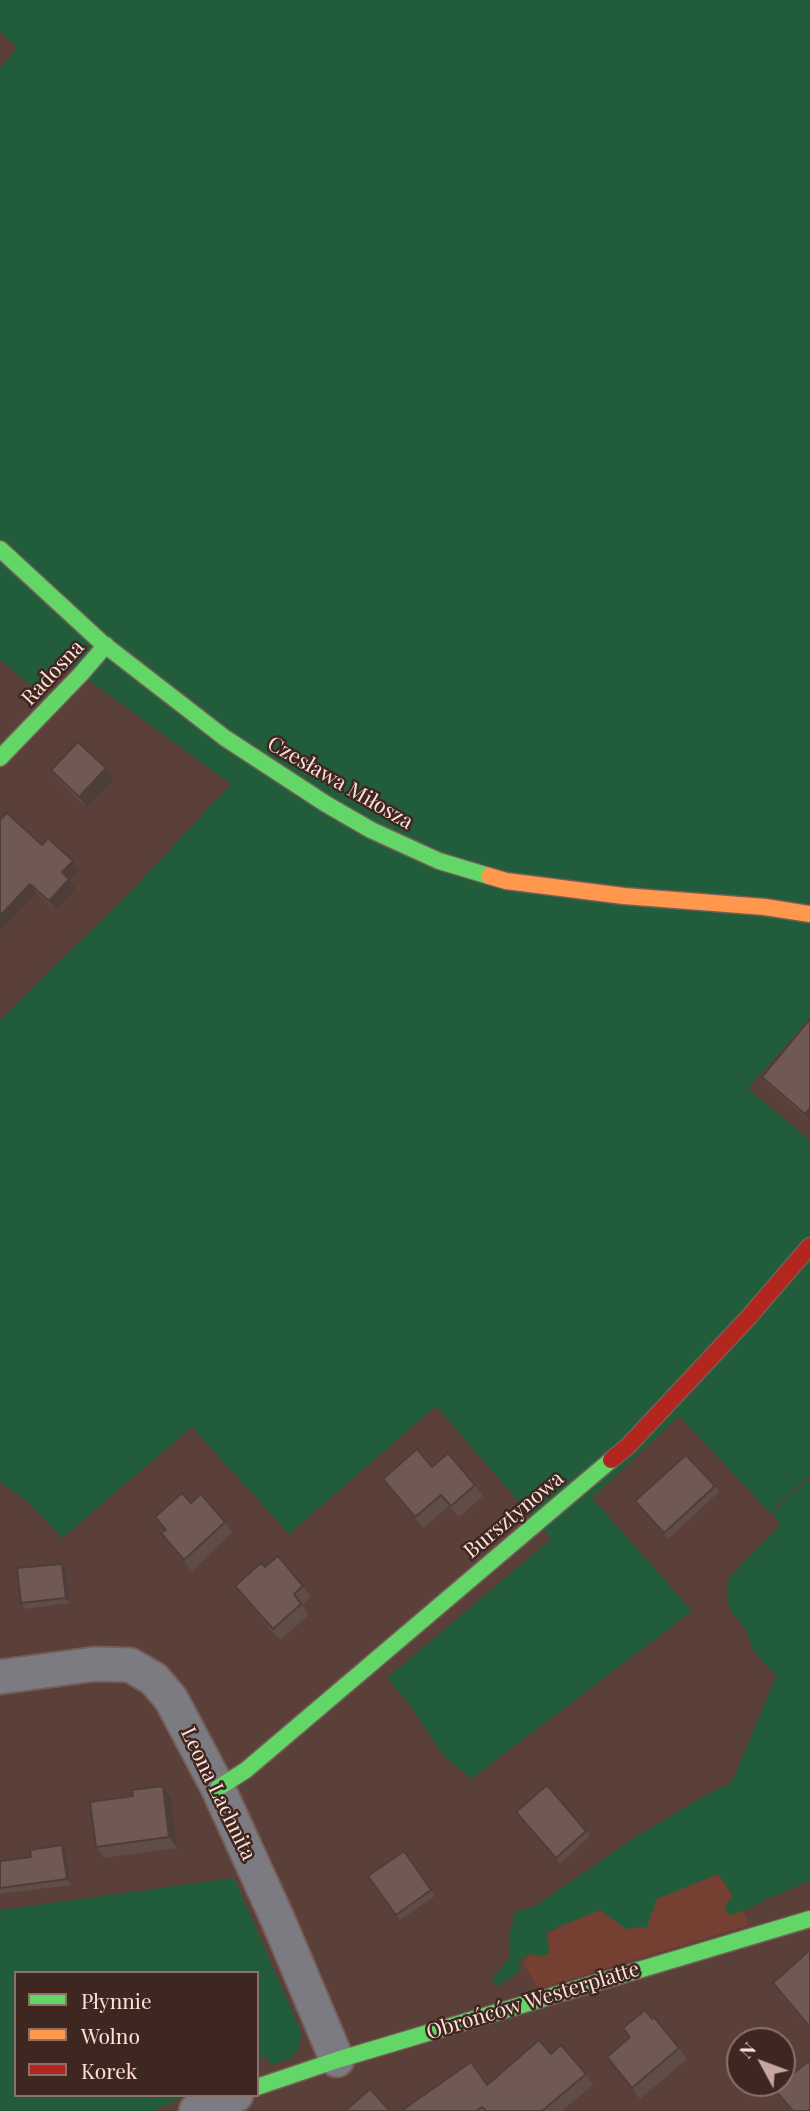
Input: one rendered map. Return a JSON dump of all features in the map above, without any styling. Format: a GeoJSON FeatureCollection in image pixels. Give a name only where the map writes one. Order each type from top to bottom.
{"type":"FeatureCollection","features":[{"type":"Feature","properties":{"kind":"street","name":"Czesława Miłosza"},"geometry":{"type":"LineString","coordinates":[[0,549],[106,645],[225,738],[371,830],[439,861],[506,881],[624,896],[765,907],[810,914]]}},
{"type":"Feature","properties":{"kind":"street","name":"Radosna"},"geometry":{"type":"LineString","coordinates":[[0,758],[106,645]]}},
{"type":"Feature","properties":{"kind":"street","name":"Bursztynowa"},"geometry":{"type":"LineString","coordinates":[[218,1788],[246,1770],[628,1446],[747,1319],[810,1246]]}},
{"type":"Feature","properties":{"kind":"street","name":"Leona Lachnita"},"geometry":{"type":"LineString","coordinates":[[0,1677],[95,1664],[130,1665],[154,1679],[171,1699],[218,1788],[337,2060]]}},
{"type":"Feature","properties":{"kind":"street","name":"Obrońców Westerplatte"},"geometry":{"type":"LineString","coordinates":[[259,2086],[337,2060],[810,1919]]}},
{"type":"Feature","properties":{"kind":"street"},"geometry":{"type":"LineString","coordinates":[[196,2111],[231,2097]]}},
{"type":"Feature","properties":{"kind":"shaded area"},"geometry":{"type":"Polygon","coordinates":[[[727,1866],[749,1925],[539,1989],[522,1962],[548,1934],[599,1905],[727,1866]]]}},
{"type":"Feature","properties":{"kind":"green space"},"geometry":{"type":"Polygon","coordinates":[[[0,0],[810,0],[810,1018],[748,1088],[810,1141],[810,1474],[770,1513],[679,1416],[592,1498],[692,1611],[471,1779],[443,1755],[408,1702],[387,1678],[551,1539],[436,1406],[289,1534],[192,1427],[62,1538],[29,1503],[0,1482],[0,1020],[134,888],[231,784],[71,667],[42,696],[0,659],[0,68],[17,48],[0,32],[0,0]]]}},
{"type":"Feature","properties":{"kind":"green space"},"geometry":{"type":"Polygon","coordinates":[[[810,1477],[810,1881],[730,1915],[724,1908],[733,1896],[718,1874],[657,1899],[647,1927],[626,1929],[600,1910],[546,1932],[550,1954],[536,1956],[529,1953],[520,1961],[519,1972],[497,1986],[492,1979],[510,1957],[509,1937],[515,1912],[537,1905],[632,1839],[732,1782],[776,1676],[752,1649],[747,1632],[730,1609],[727,1597],[729,1578],[780,1525],[773,1513],[810,1477]]]}},
{"type":"Feature","properties":{"kind":"green space"},"geometry":{"type":"Polygon","coordinates":[[[234,1878],[301,2032],[300,2046],[292,2058],[271,2065],[267,2056],[259,2059],[259,1971],[14,1971],[14,2097],[185,2097],[152,2111],[0,2111],[0,1910],[234,1878]]]}},
{"type":"Feature","properties":{"kind":"building"},"geometry":{"type":"Polygon","coordinates":[[[78,742],[106,768],[79,797],[51,770],[78,742]]]}},
{"type":"Feature","properties":{"kind":"building"},"geometry":{"type":"Polygon","coordinates":[[[7,813],[42,845],[48,838],[73,861],[62,872],[69,879],[49,901],[30,884],[0,916],[0,820],[7,813]]]}},
{"type":"Feature","properties":{"kind":"building"},"geometry":{"type":"Polygon","coordinates":[[[810,1019],[810,1108],[805,1114],[762,1077],[810,1019]]]}},
{"type":"Feature","properties":{"kind":"building"},"geometry":{"type":"Polygon","coordinates":[[[417,1449],[432,1467],[448,1453],[475,1485],[451,1506],[441,1495],[415,1517],[383,1479],[417,1449]]]}},
{"type":"Feature","properties":{"kind":"building"},"geometry":{"type":"Polygon","coordinates":[[[686,1455],[715,1486],[664,1533],[635,1501],[686,1455]]]}},
{"type":"Feature","properties":{"kind":"building"},"geometry":{"type":"Polygon","coordinates":[[[182,1493],[191,1503],[201,1494],[225,1522],[184,1560],[161,1533],[166,1530],[155,1517],[182,1493]]]}},
{"type":"Feature","properties":{"kind":"building"},"geometry":{"type":"Polygon","coordinates":[[[278,1556],[303,1586],[294,1594],[301,1604],[273,1629],[235,1586],[261,1563],[265,1567],[278,1556]]]}},
{"type":"Feature","properties":{"kind":"building"},"geometry":{"type":"Polygon","coordinates":[[[62,1564],[66,1598],[21,1603],[17,1568],[62,1564]]]}},
{"type":"Feature","properties":{"kind":"building"},"geometry":{"type":"Polygon","coordinates":[[[547,1785],[586,1831],[556,1858],[516,1812],[547,1785]]]}},
{"type":"Feature","properties":{"kind":"building"},"geometry":{"type":"Polygon","coordinates":[[[163,1786],[169,1837],[96,1847],[90,1802],[133,1796],[132,1790],[163,1786]]]}},
{"type":"Feature","properties":{"kind":"building"},"geometry":{"type":"Polygon","coordinates":[[[62,1845],[67,1879],[0,1888],[0,1861],[31,1857],[30,1850],[62,1845]]]}},
{"type":"Feature","properties":{"kind":"building"},"geometry":{"type":"Polygon","coordinates":[[[404,1851],[431,1890],[396,1915],[368,1876],[404,1851]]]}},
{"type":"Feature","properties":{"kind":"building"},"geometry":{"type":"Polygon","coordinates":[[[810,1950],[810,2026],[809,2026],[773,1983],[810,1950]]]}},
{"type":"Feature","properties":{"kind":"building"},"geometry":{"type":"Polygon","coordinates":[[[645,2010],[679,2048],[632,2088],[607,2057],[630,2037],[623,2028],[645,2010]]]}},
{"type":"Feature","properties":{"kind":"building"},"geometry":{"type":"Polygon","coordinates":[[[539,2040],[551,2054],[561,2045],[586,2074],[542,2111],[486,2111],[482,2107],[476,2111],[401,2111],[471,2062],[487,2085],[539,2040]]]}},
{"type":"Feature","properties":{"kind":"building"},"geometry":{"type":"Polygon","coordinates":[[[810,2060],[808,2111],[793,2111],[781,2097],[796,2097],[796,2071],[810,2060]]]}},
{"type":"Feature","properties":{"kind":"building"},"geometry":{"type":"Polygon","coordinates":[[[370,2089],[390,2111],[345,2111],[370,2089]]]}},
{"type":"Feature","properties":{"kind":"traffic: fast"},"geometry":{"type":"LineString","coordinates":[[0,549],[101,642],[225,738],[371,830],[439,861],[489,876]]}},
{"type":"Feature","properties":{"kind":"traffic: fast"},"geometry":{"type":"LineString","coordinates":[[0,758],[106,645]]}},
{"type":"Feature","properties":{"kind":"traffic: fast"},"geometry":{"type":"LineString","coordinates":[[218,1788],[246,1770],[611,1460]]}},
{"type":"Feature","properties":{"kind":"traffic: fast"},"geometry":{"type":"LineString","coordinates":[[259,2086],[337,2060],[810,1919]]}},
{"type":"Feature","properties":{"kind":"traffic: slow"},"geometry":{"type":"LineString","coordinates":[[489,876],[506,881],[624,896],[765,907],[810,914]]}},
{"type":"Feature","properties":{"kind":"traffic: jam"},"geometry":{"type":"LineString","coordinates":[[611,1460],[628,1446],[747,1319],[810,1246]]}}]}
